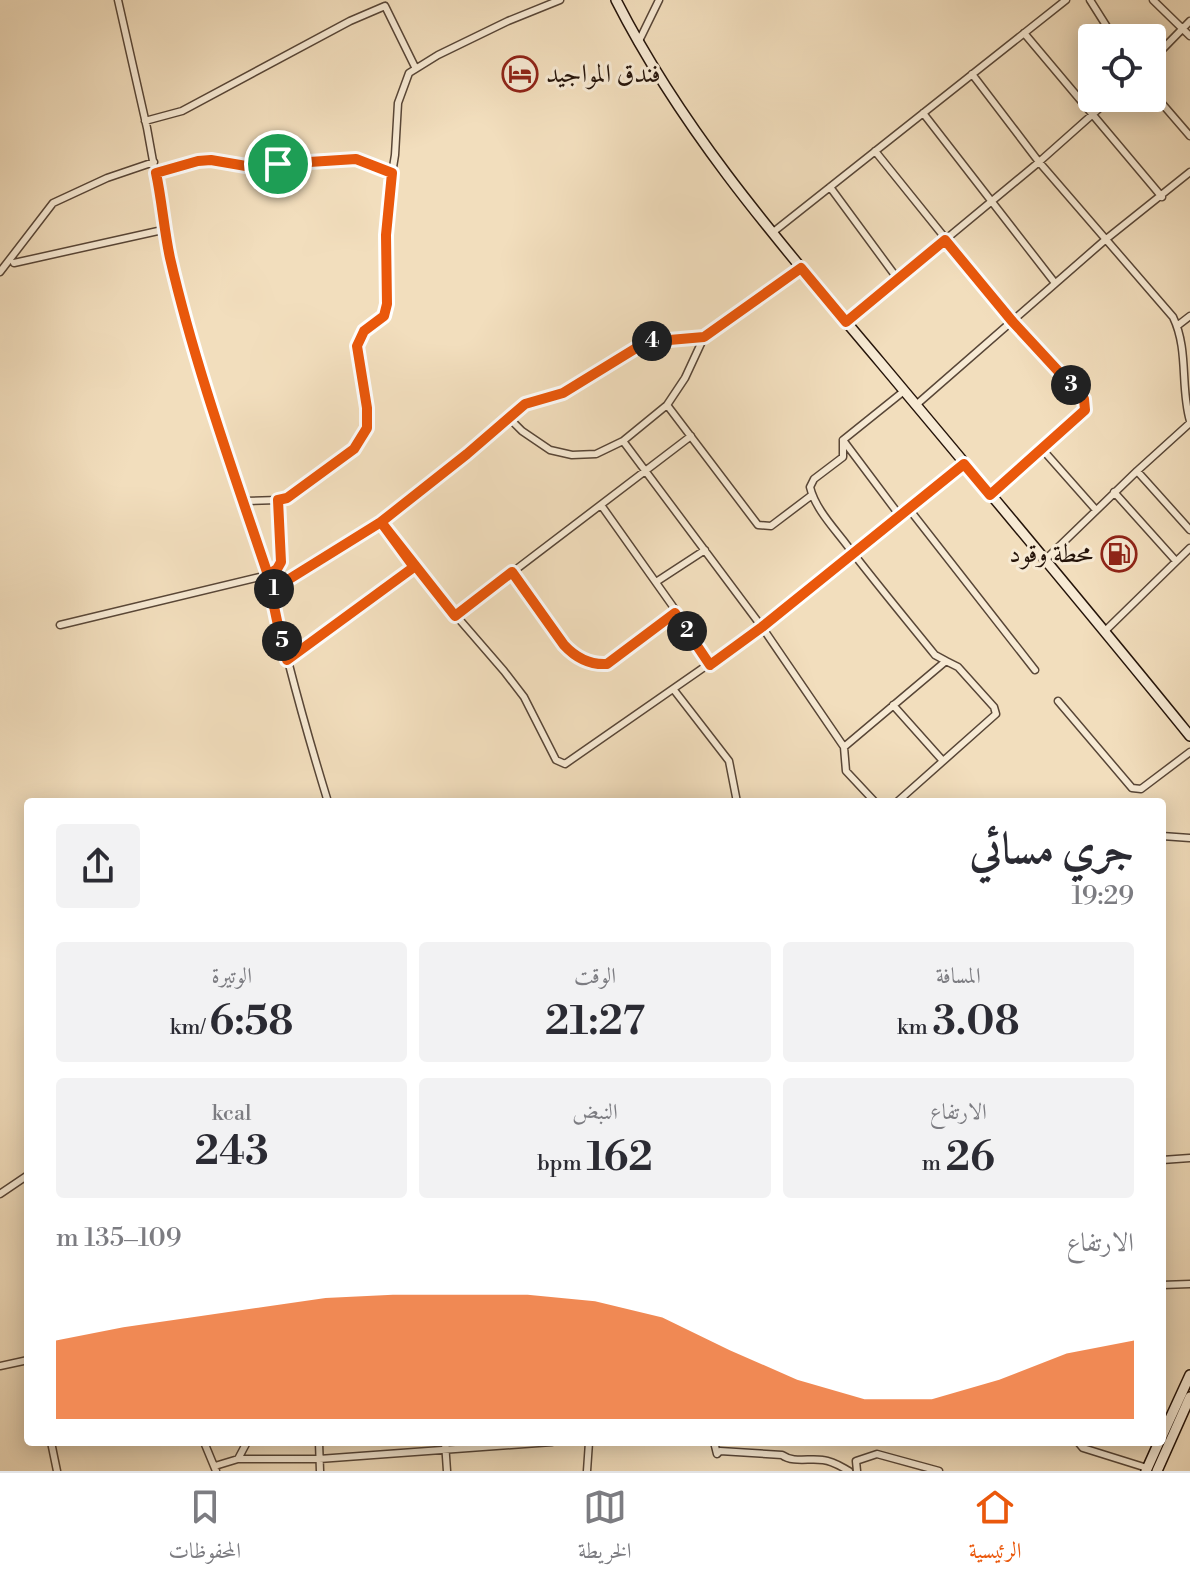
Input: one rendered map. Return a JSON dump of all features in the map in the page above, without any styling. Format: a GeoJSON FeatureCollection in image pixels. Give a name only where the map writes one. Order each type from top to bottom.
{"type":"FeatureCollection","features":[{"type":"Feature","properties":{"kind":"street"},"geometry":{"type":"LineString","coordinates":[[118,0],[154,162],[170,255],[209,398],[268,575],[287,660],[327,798]]}},
{"type":"Feature","properties":{"kind":"street"},"geometry":{"type":"LineString","coordinates":[[243,501],[287,498],[354,449],[367,428],[367,408],[357,346],[364,331],[384,316],[387,304],[386,235],[398,103],[406,78],[415,67],[508,21],[560,0]]}},
{"type":"Feature","properties":{"kind":"street"},"geometry":{"type":"LineString","coordinates":[[616,0],[638,43],[704,146],[772,233],[1190,736]]}},
{"type":"Feature","properties":{"kind":"street"},"geometry":{"type":"LineString","coordinates":[[638,43],[659,0]]}},
{"type":"Feature","properties":{"kind":"street"},"geometry":{"type":"LineString","coordinates":[[772,233],[1066,0]]}},
{"type":"Feature","properties":{"kind":"street"},"geometry":{"type":"LineString","coordinates":[[1090,0],[1105,24]]}},
{"type":"Feature","properties":{"kind":"street"},"geometry":{"type":"LineString","coordinates":[[1153,0],[1190,36]]}},
{"type":"Feature","properties":{"kind":"street"},"geometry":{"type":"LineString","coordinates":[[145,121],[182,111],[385,6],[415,67]]}},
{"type":"Feature","properties":{"kind":"street"},"geometry":{"type":"LineString","coordinates":[[1166,46],[1190,21]]}},
{"type":"Feature","properties":{"kind":"street"},"geometry":{"type":"LineString","coordinates":[[1024,33],[1162,197]]}},
{"type":"Feature","properties":{"kind":"street"},"geometry":{"type":"LineString","coordinates":[[972,74],[1039,162],[1167,308],[1183,345],[1190,422],[1045,560]]}},
{"type":"Feature","properties":{"kind":"street"},"geometry":{"type":"LineString","coordinates":[[1166,108],[1190,136]]}},
{"type":"Feature","properties":{"kind":"street"},"geometry":{"type":"LineString","coordinates":[[846,322],[993,201],[1094,112]]}},
{"type":"Feature","properties":{"kind":"street"},"geometry":{"type":"LineString","coordinates":[[923,113],[1055,283]]}},
{"type":"Feature","properties":{"kind":"street"},"geometry":{"type":"LineString","coordinates":[[875,151],[1012,321],[1086,404],[1085,410],[990,495]]}},
{"type":"Feature","properties":{"kind":"street"},"geometry":{"type":"LineString","coordinates":[[156,173],[211,160],[246,166],[356,159],[392,173]]}},
{"type":"Feature","properties":{"kind":"street"},"geometry":{"type":"LineString","coordinates":[[0,272],[53,203],[107,178],[154,162]]}},
{"type":"Feature","properties":{"kind":"street"},"geometry":{"type":"LineString","coordinates":[[916,405],[1105,240],[1190,172]]}},
{"type":"Feature","properties":{"kind":"street"},"geometry":{"type":"LineString","coordinates":[[830,187],[897,278]]}},
{"type":"Feature","properties":{"kind":"street"},"geometry":{"type":"LineString","coordinates":[[14,263],[167,229]]}},
{"type":"Feature","properties":{"kind":"street"},"geometry":{"type":"LineString","coordinates":[[510,419],[550,450],[572,455],[596,454],[623,441],[667,405],[685,378],[704,337],[801,268]]}},
{"type":"Feature","properties":{"kind":"street"},"geometry":{"type":"LineString","coordinates":[[1177,326],[1190,316]]}},
{"type":"Feature","properties":{"kind":"street"},"geometry":{"type":"LineString","coordinates":[[270,591],[381,522],[525,404],[563,393],[646,342],[704,337]]}},
{"type":"Feature","properties":{"kind":"street"},"geometry":{"type":"LineString","coordinates":[[843,440],[904,391]]}},
{"type":"Feature","properties":{"kind":"street"},"geometry":{"type":"LineString","coordinates":[[667,405],[758,525],[771,526],[812,495]]}},
{"type":"Feature","properties":{"kind":"street"},"geometry":{"type":"LineString","coordinates":[[455,616],[691,436]]}},
{"type":"Feature","properties":{"kind":"street"},"geometry":{"type":"LineString","coordinates":[[843,440],[843,457],[814,479],[810,487],[812,495],[853,554],[935,655],[958,667],[997,712],[902,798]]}},
{"type":"Feature","properties":{"kind":"street"},"geometry":{"type":"LineString","coordinates":[[843,440],[900,516]]}},
{"type":"Feature","properties":{"kind":"street"},"geometry":{"type":"LineString","coordinates":[[623,441],[762,627],[844,747],[846,771],[871,798]]}},
{"type":"Feature","properties":{"kind":"street"},"geometry":{"type":"LineString","coordinates":[[1042,449],[1096,510]]}},
{"type":"Feature","properties":{"kind":"street"},"geometry":{"type":"LineString","coordinates":[[381,522],[414,567],[524,697],[535,723],[560,763],[569,763],[762,627],[964,464]]}},
{"type":"Feature","properties":{"kind":"street"},"geometry":{"type":"LineString","coordinates":[[1137,471],[1190,530]]}},
{"type":"Feature","properties":{"kind":"street"},"geometry":{"type":"LineString","coordinates":[[1114,492],[1176,561]]}},
{"type":"Feature","properties":{"kind":"street"},"geometry":{"type":"LineString","coordinates":[[60,625],[268,575],[281,562],[278,500]]}},
{"type":"Feature","properties":{"kind":"street"},"geometry":{"type":"LineString","coordinates":[[601,505],[710,665]]}},
{"type":"Feature","properties":{"kind":"street"},"geometry":{"type":"LineString","coordinates":[[909,509],[1035,670]]}},
{"type":"Feature","properties":{"kind":"street"},"geometry":{"type":"LineString","coordinates":[[1105,631],[1190,548]]}},
{"type":"Feature","properties":{"kind":"street"},"geometry":{"type":"LineString","coordinates":[[656,582],[705,550]]}},
{"type":"Feature","properties":{"kind":"street"},"geometry":{"type":"LineString","coordinates":[[287,660],[414,567]]}},
{"type":"Feature","properties":{"kind":"street"},"geometry":{"type":"LineString","coordinates":[[512,572],[564,645],[590,662],[607,664],[675,613]]}},
{"type":"Feature","properties":{"kind":"street"},"geometry":{"type":"LineString","coordinates":[[844,747],[946,661]]}},
{"type":"Feature","properties":{"kind":"street"},"geometry":{"type":"LineString","coordinates":[[674,690],[729,761],[737,798]]}},
{"type":"Feature","properties":{"kind":"street"},"geometry":{"type":"LineString","coordinates":[[1058,701],[1132,788],[1141,789],[1190,752]]}},
{"type":"Feature","properties":{"kind":"street"},"geometry":{"type":"LineString","coordinates":[[893,705],[943,761]]}},
{"type":"Feature","properties":{"kind":"street"},"geometry":{"type":"LineString","coordinates":[[909,792],[912,798]]}},
{"type":"Feature","properties":{"kind":"street"},"geometry":{"type":"LineString","coordinates":[[1166,836],[1190,838]]}},
{"type":"Feature","properties":{"kind":"street"},"geometry":{"type":"LineString","coordinates":[[1166,1160],[1190,1158]]}},
{"type":"Feature","properties":{"kind":"street"},"geometry":{"type":"LineString","coordinates":[[0,1194],[24,1178]]}},
{"type":"Feature","properties":{"kind":"street"},"geometry":{"type":"LineString","coordinates":[[1166,1285],[1190,1284]]}},
{"type":"Feature","properties":{"kind":"street"},"geometry":{"type":"LineString","coordinates":[[0,1366],[24,1361]]}},
{"type":"Feature","properties":{"kind":"street"},"geometry":{"type":"LineString","coordinates":[[1166,1427],[1190,1375]]}},
{"type":"Feature","properties":{"kind":"street"},"geometry":{"type":"LineString","coordinates":[[1166,1441],[1190,1397]]}},
{"type":"Feature","properties":{"kind":"street"},"geometry":{"type":"LineString","coordinates":[[52,1446],[57,1471]]}},
{"type":"Feature","properties":{"kind":"street"},"geometry":{"type":"LineString","coordinates":[[206,1446],[215,1468],[238,1459],[319,1459],[509,1446]]}},
{"type":"Feature","properties":{"kind":"street"},"geometry":{"type":"LineString","coordinates":[[238,1459],[245,1446]]}},
{"type":"Feature","properties":{"kind":"street"},"geometry":{"type":"LineString","coordinates":[[319,1446],[320,1471]]}},
{"type":"Feature","properties":{"kind":"street"},"geometry":{"type":"LineString","coordinates":[[445,1446],[447,1471]]}},
{"type":"Feature","properties":{"kind":"street"},"geometry":{"type":"LineString","coordinates":[[587,1471],[589,1446]]}},
{"type":"Feature","properties":{"kind":"street"},"geometry":{"type":"LineString","coordinates":[[715,1446],[717,1454],[720,1451],[782,1455],[787,1459],[820,1459],[849,1471]]}},
{"type":"Feature","properties":{"kind":"street"},"geometry":{"type":"LineString","coordinates":[[1081,1446],[1150,1470]]}},
{"type":"Feature","properties":{"kind":"street"},"geometry":{"type":"LineString","coordinates":[[1150,1470],[1158,1446]]}},
{"type":"Feature","properties":{"kind":"street"},"geometry":{"type":"LineString","coordinates":[[1150,1470],[1163,1446]]}},
{"type":"Feature","properties":{"kind":"street"},"geometry":{"type":"LineString","coordinates":[[857,1471],[856,1461],[875,1453],[938,1471]]}},
{"type":"Feature","properties":{"kind":"place","name":"فندق المواجيد"},"geometry":{"type":"Point","coordinates":[520,74]}},
{"type":"Feature","properties":{"kind":"place","name":"محطة وقود"},"geometry":{"type":"Point","coordinates":[1119,554]}},
{"type":"Feature","properties":{"kind":"route"},"geometry":{"type":"LineString","coordinates":[[278,164],[246,166],[211,160],[187,162],[156,173],[170,255],[186,317],[209,398],[268,575],[270,591],[381,522],[455,616],[512,572],[564,645],[578,657],[607,664],[675,613],[710,665],[762,627],[964,464],[990,495],[1085,410],[1084,399],[1012,321],[945,240],[846,322],[801,268],[704,337],[646,342],[563,393],[525,404],[381,522],[414,567],[287,660],[270,591],[269,582],[268,575],[281,562],[278,500],[287,498],[354,449],[367,428],[367,408],[357,346],[360,335],[384,316],[387,304],[386,235],[392,173],[356,159],[278,164]]}}]}
